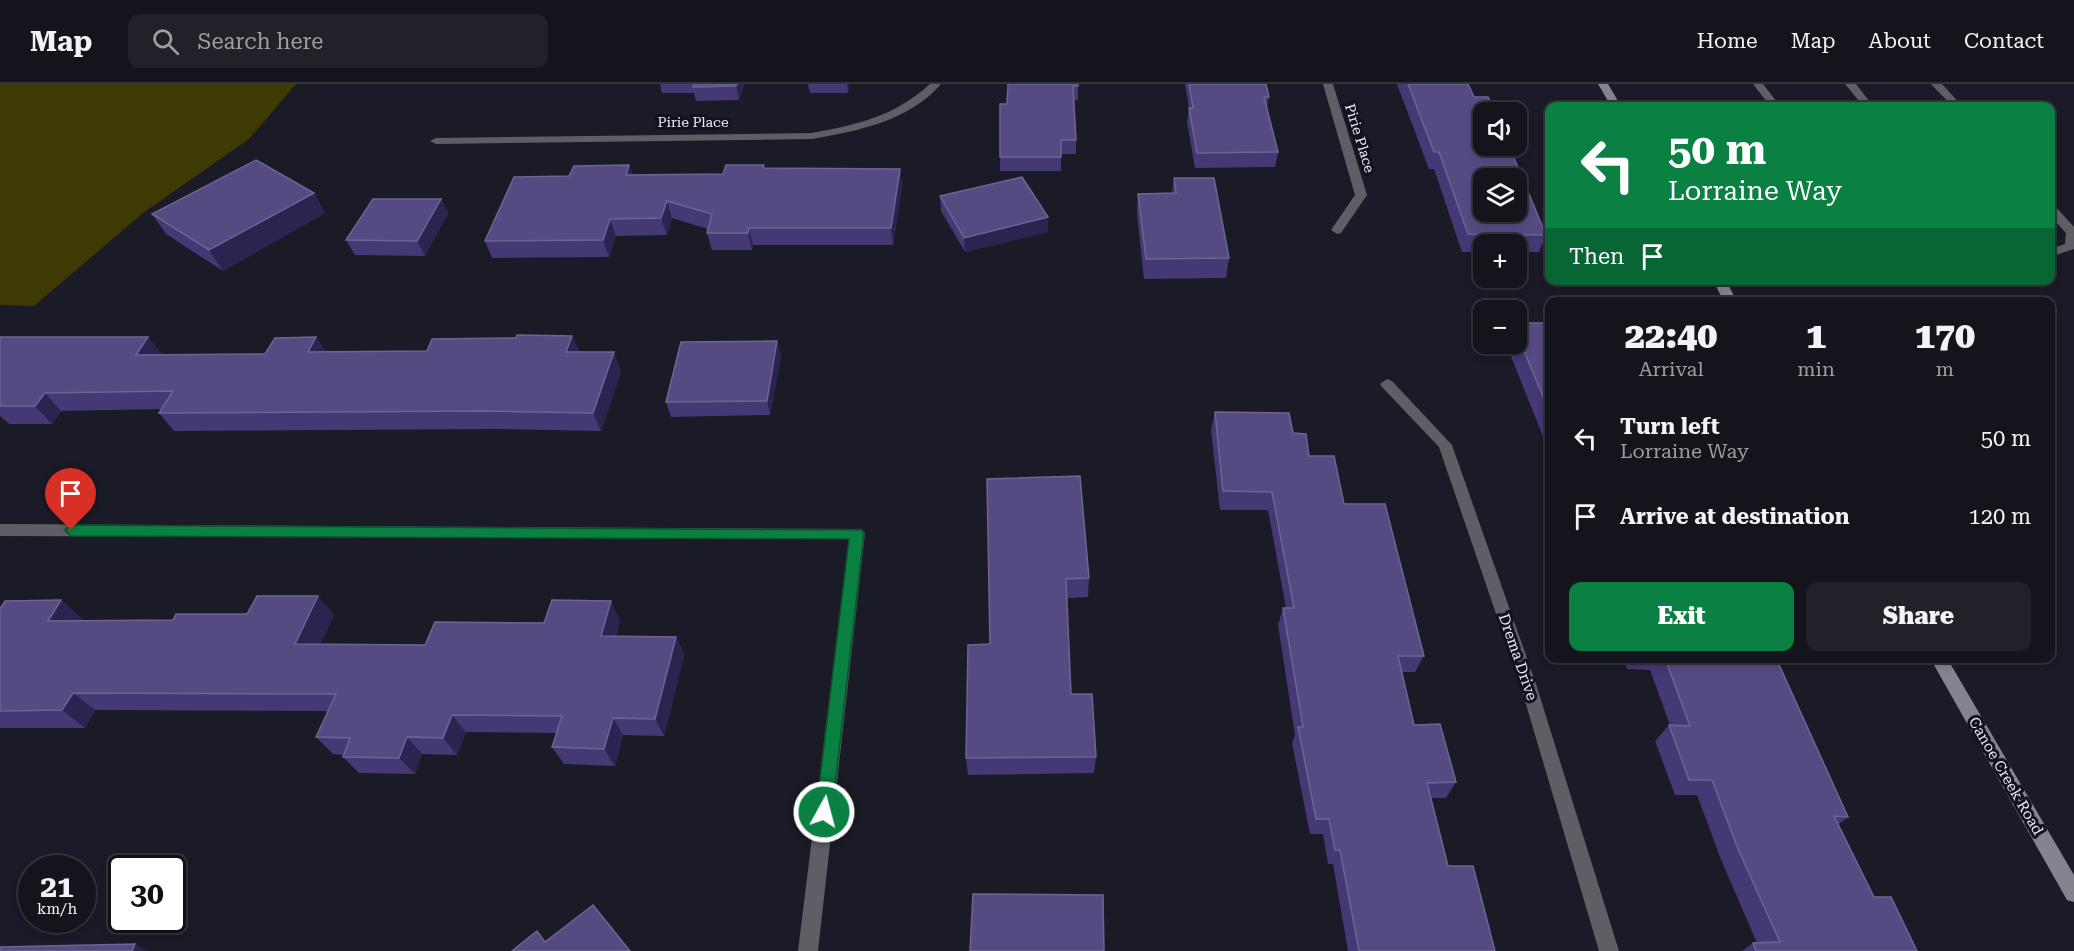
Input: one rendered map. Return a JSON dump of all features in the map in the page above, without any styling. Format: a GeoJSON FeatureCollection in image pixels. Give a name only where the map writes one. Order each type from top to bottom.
{"type":"FeatureCollection","features":[{"type":"Feature","properties":{"kind":"main road"},"geometry":{"type":"LineString","coordinates":[[1603,84],[1614,102]]}},
{"type":"Feature","properties":{"kind":"main road","name":"Canoe Creek Road"},"geometry":{"type":"LineString","coordinates":[[1941,663],[2074,893]]}},
{"type":"Feature","properties":{"kind":"street","name":"Pirie Place"},"geometry":{"type":"LineString","coordinates":[[436,141],[812,136],[866,126],[917,101],[936,84]]}},
{"type":"Feature","properties":{"kind":"street","name":"Pirie Place"},"geometry":{"type":"LineString","coordinates":[[1328,84],[1361,195],[1337,230]]}},
{"type":"Feature","properties":{"kind":"street"},"geometry":{"type":"LineString","coordinates":[[1758,84],[1772,102]]}},
{"type":"Feature","properties":{"kind":"street"},"geometry":{"type":"LineString","coordinates":[[1850,84],[1865,102]]}},
{"type":"Feature","properties":{"kind":"street"},"geometry":{"type":"LineString","coordinates":[[1936,84],[1953,102]]}},
{"type":"Feature","properties":{"kind":"street"},"geometry":{"type":"LineString","coordinates":[[2055,213],[2072,232],[2071,246],[2055,251]]}},
{"type":"Feature","properties":{"kind":"street","name":"Drema Drive"},"geometry":{"type":"LineString","coordinates":[[1387,384],[1445,445],[1528,684],[1609,951]]}},
{"type":"Feature","properties":{"kind":"street"},"geometry":{"type":"LineString","coordinates":[[0,530],[857,533],[808,951]]}},
{"type":"Feature","properties":{"kind":"shaded area"},"geometry":{"type":"Polygon","coordinates":[[[0,84],[296,84],[249,139],[143,213],[34,306],[0,305],[0,84]]]}},
{"type":"Feature","properties":{"kind":"building"},"geometry":{"type":"Polygon","coordinates":[[[694,84],[737,84],[736,86],[693,87],[694,84]]]}},
{"type":"Feature","properties":{"kind":"building"},"geometry":{"type":"Polygon","coordinates":[[[1008,84],[1078,84],[1078,86],[1073,86],[1076,140],[1061,140],[1061,157],[1000,157],[1000,104],[1007,104],[1008,84]]]}},
{"type":"Feature","properties":{"kind":"building"},"geometry":{"type":"Polygon","coordinates":[[[1189,84],[1266,84],[1269,97],[1264,97],[1278,152],[1197,153],[1189,108],[1193,108],[1189,84]]]}},
{"type":"Feature","properties":{"kind":"building"},"geometry":{"type":"Polygon","coordinates":[[[1408,84],[1468,84],[1474,97],[1488,97],[1490,102],[1473,102],[1473,156],[1513,156],[1518,168],[1473,168],[1473,222],[1527,222],[1527,189],[1545,233],[1545,235],[1468,234],[1439,152],[1434,152],[1408,84]]]}},
{"type":"Feature","properties":{"kind":"building"},"geometry":{"type":"Polygon","coordinates":[[[256,160],[314,193],[209,250],[152,214],[256,160]]]}},
{"type":"Feature","properties":{"kind":"building"},"geometry":{"type":"Polygon","coordinates":[[[629,165],[626,175],[723,174],[726,165],[764,165],[763,168],[900,169],[891,228],[749,228],[748,233],[707,233],[712,214],[667,201],[661,218],[610,219],[603,240],[485,241],[514,177],[569,176],[574,166],[629,165]]]}},
{"type":"Feature","properties":{"kind":"building"},"geometry":{"type":"Polygon","coordinates":[[[1022,177],[1048,217],[964,238],[940,196],[1022,177]]]}},
{"type":"Feature","properties":{"kind":"building"},"geometry":{"type":"Polygon","coordinates":[[[1174,178],[1214,178],[1229,258],[1146,259],[1138,194],[1176,193],[1174,178]]]}},
{"type":"Feature","properties":{"kind":"building"},"geometry":{"type":"Polygon","coordinates":[[[373,199],[441,199],[417,241],[346,240],[373,199]]]}},
{"type":"Feature","properties":{"kind":"building"},"geometry":{"type":"Polygon","coordinates":[[[1527,323],[1545,323],[1545,401],[1525,354],[1527,323]]]}},
{"type":"Feature","properties":{"kind":"building"},"geometry":{"type":"Polygon","coordinates":[[[517,335],[572,336],[566,352],[614,352],[593,413],[485,411],[159,413],[173,391],[45,393],[35,406],[0,406],[0,337],[148,337],[136,355],[265,354],[275,338],[316,337],[308,352],[427,351],[432,339],[516,338],[517,335]]]}},
{"type":"Feature","properties":{"kind":"building"},"geometry":{"type":"Polygon","coordinates":[[[777,341],[767,401],[666,402],[681,342],[777,341]]]}},
{"type":"Feature","properties":{"kind":"building"},"geometry":{"type":"Polygon","coordinates":[[[1215,412],[1289,413],[1293,433],[1306,434],[1309,456],[1334,456],[1344,504],[1385,504],[1424,656],[1398,656],[1414,725],[1440,724],[1456,782],[1427,783],[1448,866],[1473,866],[1495,951],[1359,951],[1340,850],[1335,850],[1329,819],[1316,819],[1298,727],[1303,727],[1283,608],[1294,608],[1272,492],[1223,491],[1215,412]]]}},
{"type":"Feature","properties":{"kind":"building"},"geometry":{"type":"Polygon","coordinates":[[[1080,476],[1089,578],[1066,579],[1071,694],[1092,694],[1096,757],[966,758],[968,645],[990,644],[987,479],[1080,476]]]}},
{"type":"Feature","properties":{"kind":"building"},"geometry":{"type":"Polygon","coordinates":[[[257,596],[318,596],[295,644],[425,645],[435,622],[544,623],[552,600],[611,601],[601,636],[676,637],[655,719],[613,718],[604,749],[552,747],[562,716],[452,715],[443,738],[407,737],[399,758],[343,757],[350,738],[316,737],[336,694],[73,693],[62,710],[0,711],[0,609],[5,601],[61,600],[48,621],[173,620],[176,614],[247,614],[257,596]]]}},
{"type":"Feature","properties":{"kind":"building"},"geometry":{"type":"Polygon","coordinates":[[[1667,663],[1778,663],[1848,817],[1834,816],[1874,897],[1891,897],[1917,951],[1756,951],[1753,943],[1780,942],[1738,849],[1712,780],[1689,780],[1669,725],[1690,726],[1667,663]]]}},
{"type":"Feature","properties":{"kind":"building"},"geometry":{"type":"Polygon","coordinates":[[[973,894],[1103,895],[1104,951],[970,951],[973,894]]]}},
{"type":"Feature","properties":{"kind":"building"},"geometry":{"type":"Polygon","coordinates":[[[593,905],[630,951],[512,951],[537,931],[545,942],[593,905]]]}},
{"type":"Feature","properties":{"kind":"building"},"geometry":{"type":"Polygon","coordinates":[[[135,944],[132,951],[0,951],[0,947],[135,944]]]}},
{"type":"Feature","properties":{"kind":"route"},"geometry":{"type":"LineString","coordinates":[[71,530],[857,533],[824,812]]}}]}
